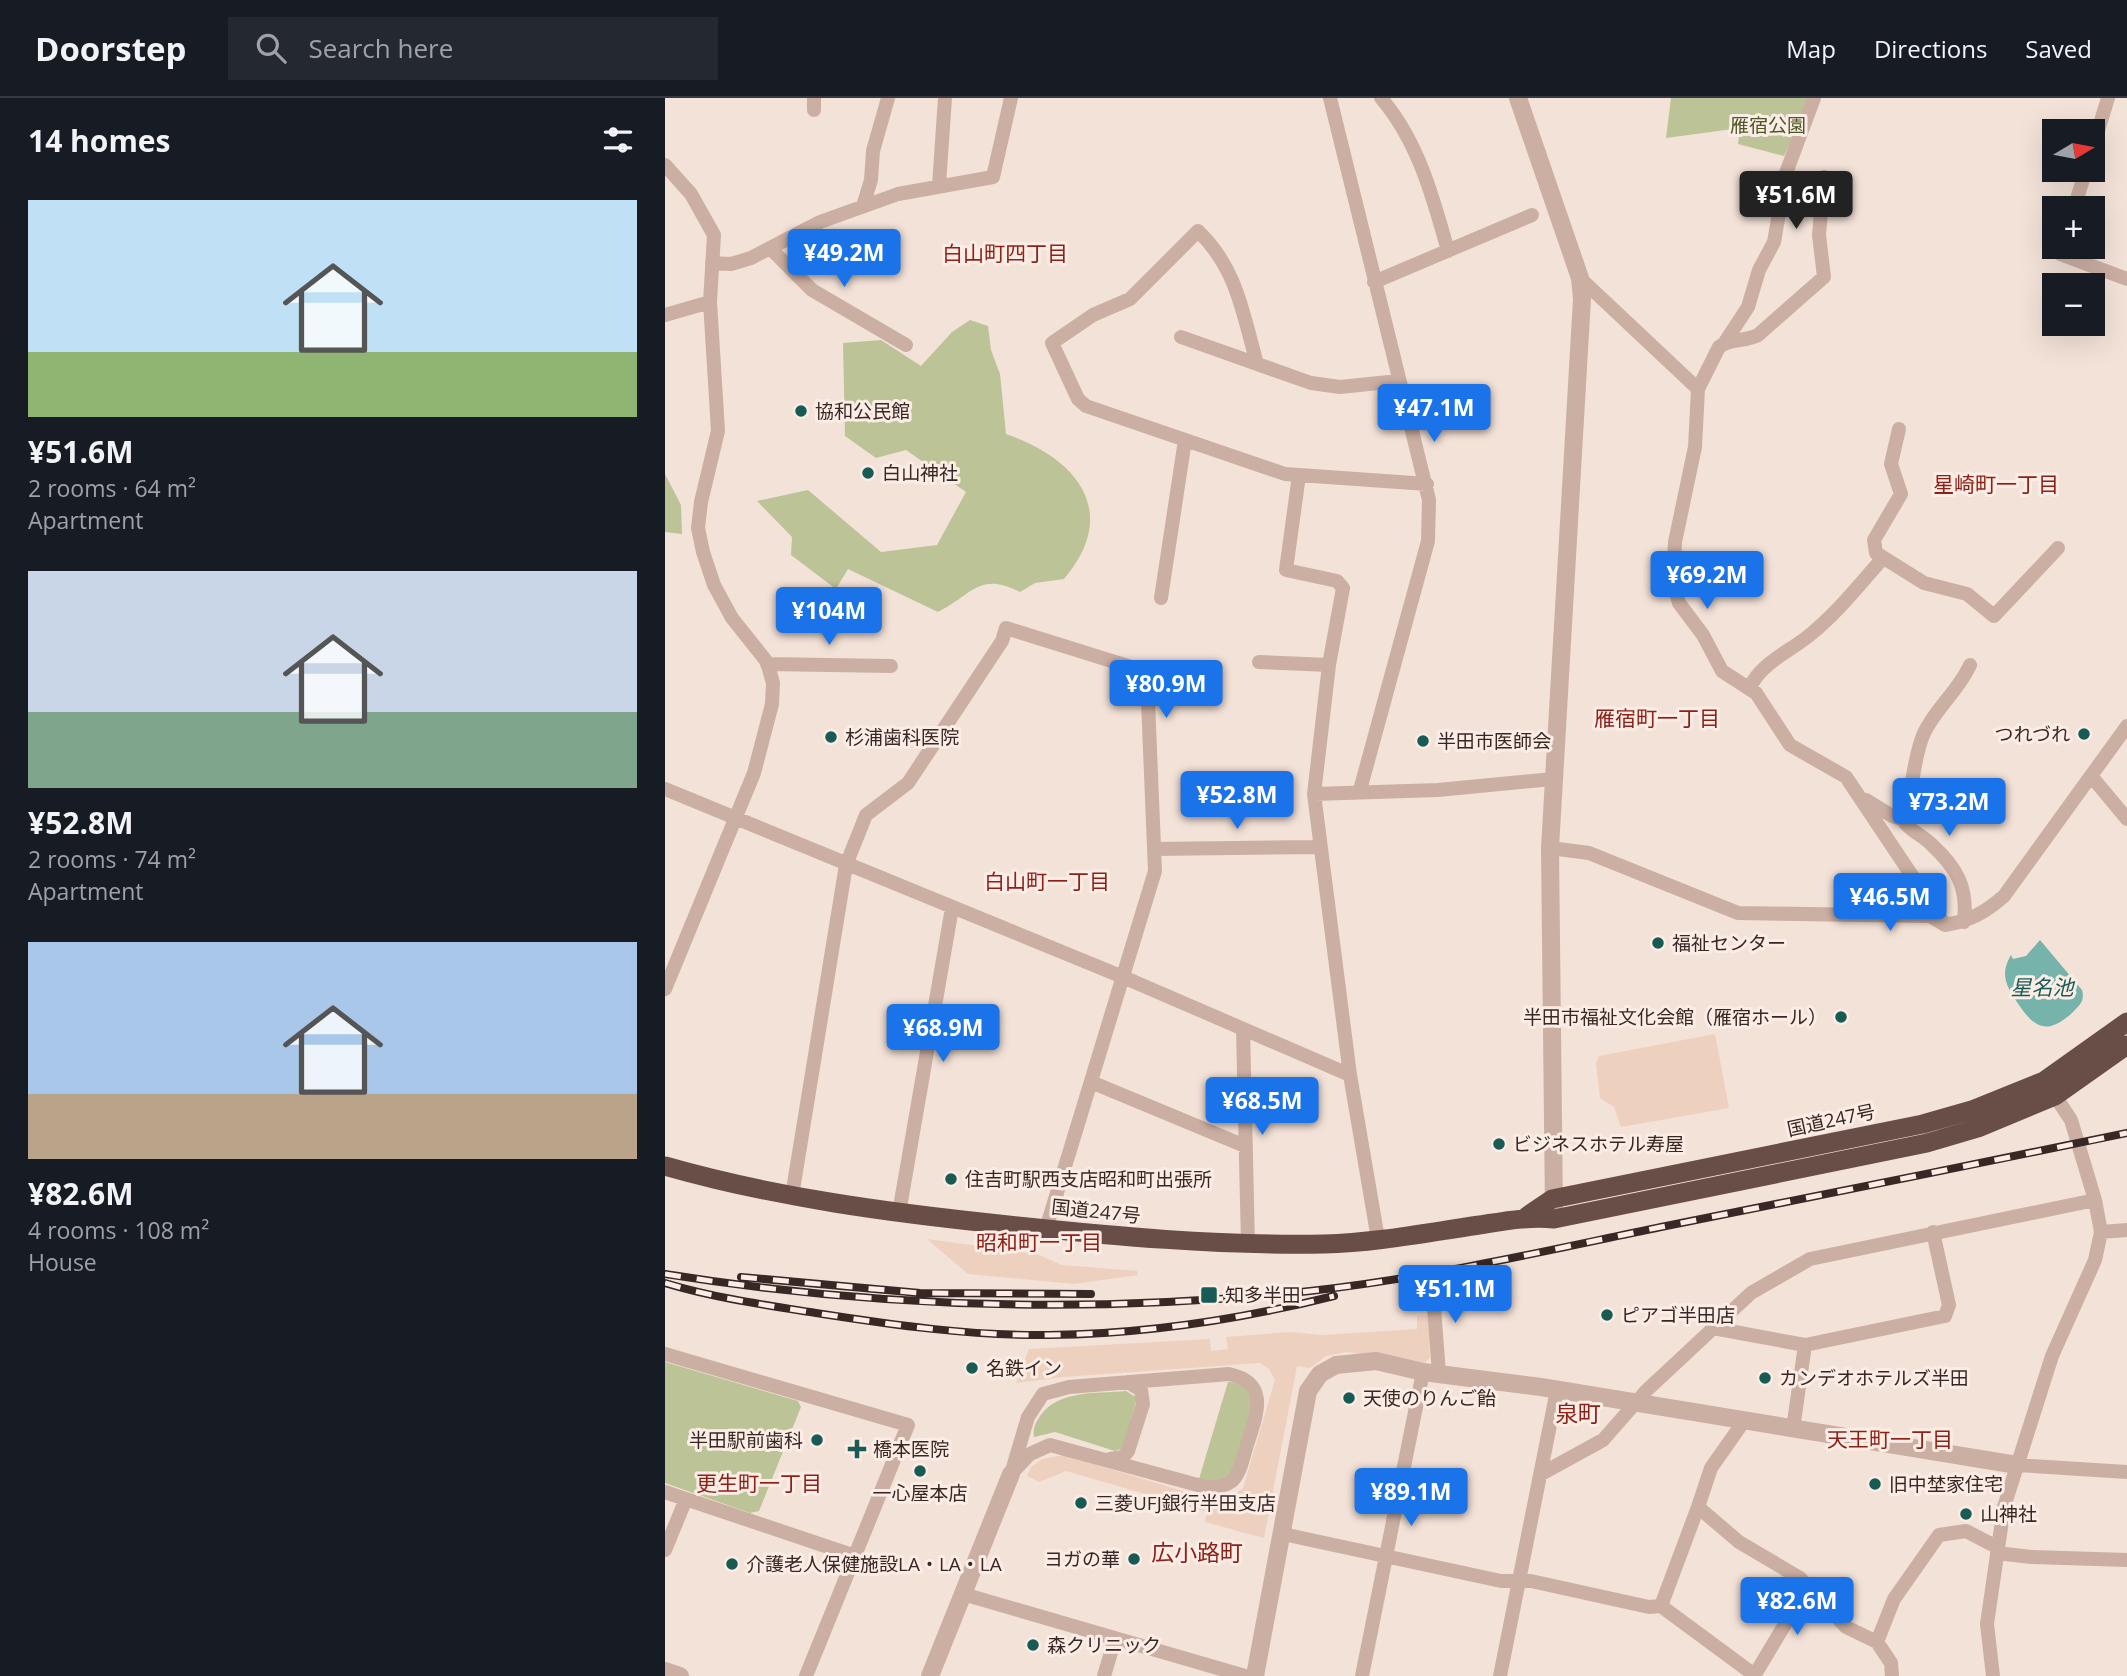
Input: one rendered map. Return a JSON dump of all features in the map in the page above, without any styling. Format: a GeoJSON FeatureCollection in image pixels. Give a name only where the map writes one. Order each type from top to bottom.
{"type":"FeatureCollection","features":[{"type":"Feature","properties":{"kind":"highway","name":"国道247号"},"geometry":{"type":"LineString","coordinates":[[1527,1216],[1552,1199],[1923,1124],[2050,1088],[2127,1022]]}},
{"type":"Feature","properties":{"kind":"highway","name":"国道247号"},"geometry":{"type":"LineString","coordinates":[[665,1167],[738,1187],[899,1213],[1046,1229],[1248,1245],[1329,1244],[1527,1216],[1555,1219],[1927,1143],[1977,1128],[2127,1045]]}},
{"type":"Feature","properties":{"kind":"street"},"geometry":{"type":"LineString","coordinates":[[863,206],[871,180],[873,151],[888,98]]}},
{"type":"Feature","properties":{"kind":"street"},"geometry":{"type":"LineString","coordinates":[[712,263],[731,264],[770,248],[820,222],[898,194],[993,177],[1011,98]]}},
{"type":"Feature","properties":{"kind":"street"},"geometry":{"type":"LineString","coordinates":[[1330,98],[1398,382],[1427,484],[1428,541],[1360,790]]}},
{"type":"Feature","properties":{"kind":"street"},"geometry":{"type":"LineString","coordinates":[[1381,98],[1399,119],[1430,187],[1448,251]]}},
{"type":"Feature","properties":{"kind":"street"},"geometry":{"type":"LineString","coordinates":[[1518,98],[1580,278],[1582,299],[1550,848],[1552,1199],[1555,1219]]}},
{"type":"Feature","properties":{"kind":"street"},"geometry":{"type":"LineString","coordinates":[[1814,98],[1786,173],[1774,242],[1759,270],[1748,307],[1711,359],[1698,389],[1695,447],[1680,506],[1673,582],[1679,603],[1703,635],[1722,671],[1750,687],[1763,701],[1790,745],[1846,777],[1945,925]]}},
{"type":"Feature","properties":{"kind":"street"},"geometry":{"type":"LineString","coordinates":[[2102,119],[2108,98]]}},
{"type":"Feature","properties":{"kind":"street"},"geometry":{"type":"LineString","coordinates":[[939,186],[940,99]]}},
{"type":"Feature","properties":{"kind":"street"},"geometry":{"type":"LineString","coordinates":[[665,165],[691,194],[709,221],[714,235],[710,302],[718,430],[701,502],[698,528],[714,585],[732,618],[767,664],[773,683],[772,704],[754,772],[665,989]]}},
{"type":"Feature","properties":{"kind":"street"},"geometry":{"type":"LineString","coordinates":[[1725,342],[1751,339],[1758,335],[1824,276],[1819,235],[1824,177]]}},
{"type":"Feature","properties":{"kind":"street"},"geometry":{"type":"LineString","coordinates":[[1374,282],[1532,215]]}},
{"type":"Feature","properties":{"kind":"street"},"geometry":{"type":"LineString","coordinates":[[1257,364],[1231,274],[1215,248],[1198,231],[1130,299],[1093,316],[1052,343],[1078,399],[1086,406],[1285,474],[1427,484]]}},
{"type":"Feature","properties":{"kind":"street"},"geometry":{"type":"LineString","coordinates":[[770,248],[812,290],[905,345]]}},
{"type":"Feature","properties":{"kind":"street"},"geometry":{"type":"LineString","coordinates":[[2073,259],[2127,279]]}},
{"type":"Feature","properties":{"kind":"street"},"geometry":{"type":"LineString","coordinates":[[1580,278],[1698,389]]}},
{"type":"Feature","properties":{"kind":"street"},"geometry":{"type":"LineString","coordinates":[[665,315],[710,302]]}},
{"type":"Feature","properties":{"kind":"street"},"geometry":{"type":"LineString","coordinates":[[1181,337],[1311,383],[1340,387],[1398,382]]}},
{"type":"Feature","properties":{"kind":"street"},"geometry":{"type":"LineString","coordinates":[[1899,429],[1891,464],[1901,494],[1874,540],[1876,552],[1883,558],[1924,583],[1967,594],[1994,615],[2058,548]]}},
{"type":"Feature","properties":{"kind":"street"},"geometry":{"type":"LineString","coordinates":[[1161,598],[1185,440]]}},
{"type":"Feature","properties":{"kind":"street"},"geometry":{"type":"LineString","coordinates":[[1299,475],[1286,570],[1337,581],[1343,588],[1329,665],[1314,794],[1350,1075],[1378,1239]]}},
{"type":"Feature","properties":{"kind":"street"},"geometry":{"type":"LineString","coordinates":[[1750,687],[1755,678],[1771,663],[1812,633],[1883,558]]}},
{"type":"Feature","properties":{"kind":"street"},"geometry":{"type":"LineString","coordinates":[[792,1196],[846,865],[866,815],[908,783],[1002,641],[1006,628],[1131,667],[1147,677],[1155,871],[1046,1229]]}},
{"type":"Feature","properties":{"kind":"street"},"geometry":{"type":"LineString","coordinates":[[1259,662],[1329,665]]}},
{"type":"Feature","properties":{"kind":"street"},"geometry":{"type":"LineString","coordinates":[[767,664],[891,666]]}},
{"type":"Feature","properties":{"kind":"street"},"geometry":{"type":"LineString","coordinates":[[1902,819],[1923,736],[1964,678],[1970,665]]}},
{"type":"Feature","properties":{"kind":"street"},"geometry":{"type":"LineString","coordinates":[[1550,848],[1589,853],[1738,913],[1930,916],[1945,925],[1964,922],[1986,912],[2004,896],[2127,726]]}},
{"type":"Feature","properties":{"kind":"street"},"geometry":{"type":"LineString","coordinates":[[2092,777],[2127,819]]}},
{"type":"Feature","properties":{"kind":"street"},"geometry":{"type":"LineString","coordinates":[[1314,794],[1360,790],[1438,790],[1553,779]]}},
{"type":"Feature","properties":{"kind":"street"},"geometry":{"type":"LineString","coordinates":[[665,789],[1123,977],[1350,1075]]}},
{"type":"Feature","properties":{"kind":"street"},"geometry":{"type":"LineString","coordinates":[[1862,798],[1902,819],[1907,827],[1931,844],[1963,883],[1966,903],[1964,922]]}},
{"type":"Feature","properties":{"kind":"street"},"geometry":{"type":"LineString","coordinates":[[1154,849],[1320,847]]}},
{"type":"Feature","properties":{"kind":"street"},"geometry":{"type":"LineString","coordinates":[[899,1213],[952,908]]}},
{"type":"Feature","properties":{"kind":"street"},"geometry":{"type":"LineString","coordinates":[[1243,1029],[1248,1245]]}},
{"type":"Feature","properties":{"kind":"street"},"geometry":{"type":"LineString","coordinates":[[1091,1082],[1245,1146]]}},
{"type":"Feature","properties":{"kind":"street"},"geometry":{"type":"LineString","coordinates":[[1993,1676],[1987,1624],[2004,1507],[2052,1356],[2095,1260],[2101,1232],[2095,1200],[2071,1120],[2050,1088]]}},
{"type":"Feature","properties":{"kind":"street"},"geometry":{"type":"LineString","coordinates":[[1541,1474],[1603,1440],[1635,1403],[1713,1328],[1766,1282],[1809,1259],[2095,1200]]}},
{"type":"Feature","properties":{"kind":"street"},"geometry":{"type":"LineString","coordinates":[[2101,1232],[2127,1230]]}},
{"type":"Feature","properties":{"kind":"street"},"geometry":{"type":"LineString","coordinates":[[1713,1328],[1805,1345],[1945,1316],[1949,1306],[1933,1232]]}},
{"type":"Feature","properties":{"kind":"street"},"geometry":{"type":"LineString","coordinates":[[1363,1676],[1387,1557],[1431,1372],[1432,1282]]}},
{"type":"Feature","properties":{"kind":"street"},"geometry":{"type":"LineString","coordinates":[[1793,1429],[1805,1345]]}},
{"type":"Feature","properties":{"kind":"street"},"geometry":{"type":"LineString","coordinates":[[665,1354],[908,1425],[806,1676]]}},
{"type":"Feature","properties":{"kind":"street"},"geometry":{"type":"LineString","coordinates":[[1255,1676],[1308,1391],[1320,1374],[1336,1364],[1357,1360],[1377,1361],[1431,1372],[2017,1465],[2127,1472]]}},
{"type":"Feature","properties":{"kind":"street"},"geometry":{"type":"LineString","coordinates":[[930,1676],[1011,1474],[1028,1417],[1043,1394],[1069,1387],[1229,1374],[1242,1377],[1252,1385],[1257,1398],[1257,1412],[1238,1472],[1231,1482],[1218,1487],[1205,1488],[1050,1445],[1030,1454],[1011,1474]]}},
{"type":"Feature","properties":{"kind":"street"},"geometry":{"type":"LineString","coordinates":[[1107,1459],[1123,1457],[1128,1451],[1143,1404],[1140,1390],[1128,1382]]}},
{"type":"Feature","properties":{"kind":"street"},"geometry":{"type":"LineString","coordinates":[[1500,1676],[1557,1390]]}},
{"type":"Feature","properties":{"kind":"street"},"geometry":{"type":"LineString","coordinates":[[1661,1606],[1711,1468],[1744,1421]]}},
{"type":"Feature","properties":{"kind":"street"},"geometry":{"type":"LineString","coordinates":[[665,1492],[855,1556]]}},
{"type":"Feature","properties":{"kind":"street"},"geometry":{"type":"LineString","coordinates":[[665,1549],[686,1499]]}},
{"type":"Feature","properties":{"kind":"street"},"geometry":{"type":"LineString","coordinates":[[1698,1507],[1739,1542],[1808,1586],[1846,1627],[1877,1642],[1891,1663],[1892,1676]]}},
{"type":"Feature","properties":{"kind":"street"},"geometry":{"type":"LineString","coordinates":[[1877,1642],[1893,1599],[1938,1535],[1966,1531],[1997,1550],[2031,1557],[2127,1560]]}},
{"type":"Feature","properties":{"kind":"street"},"geometry":{"type":"LineString","coordinates":[[1283,1534],[1501,1581],[1520,1581],[1661,1606],[1754,1675],[1808,1586]]}},
{"type":"Feature","properties":{"kind":"street"},"geometry":{"type":"LineString","coordinates":[[963,1594],[1245,1676]]}},
{"type":"Feature","properties":{"kind":"street"},"geometry":{"type":"LineString","coordinates":[[1104,1676],[1115,1639]]}},
{"type":"Feature","properties":{"kind":"street"},"geometry":{"type":"LineString","coordinates":[[665,1671],[680,1676]]}},
{"type":"Feature","properties":{"kind":"green space","name":"雁宿公園"},"geometry":{"type":"Polygon","coordinates":[[[1671,98],[1811,98],[1784,156],[1738,144],[1740,128],[1666,138],[1671,98]]]}},
{"type":"Feature","properties":{"kind":"green space"},"geometry":{"type":"Polygon","coordinates":[[[970,320],[988,326],[991,350],[1000,374],[1006,434],[1053,457],[1071,473],[1083,490],[1089,510],[1089,531],[1081,555],[1064,579],[1035,583],[1020,592],[1006,586],[985,585],[938,612],[848,569],[836,589],[791,555],[792,537],[757,501],[808,490],[881,552],[937,545],[966,492],[906,450],[876,458],[845,436],[843,343],[881,340],[921,366],[952,332],[970,320]]]}},
{"type":"Feature","properties":{"kind":"green space"},"geometry":{"type":"Polygon","coordinates":[[[665,474],[681,505],[682,534],[665,532],[665,474]]]}},
{"type":"Feature","properties":{"kind":"green space"},"geometry":{"type":"Polygon","coordinates":[[[665,1362],[798,1401],[801,1407],[759,1511],[750,1513],[665,1483],[665,1362]]]}},
{"type":"Feature","properties":{"kind":"green space"},"geometry":{"type":"Polygon","coordinates":[[[1228,1382],[1239,1384],[1250,1396],[1250,1415],[1245,1434],[1236,1462],[1226,1477],[1216,1480],[1199,1479],[1228,1382]]]}},
{"type":"Feature","properties":{"kind":"green space"},"geometry":{"type":"Polygon","coordinates":[[[1126,1391],[1137,1398],[1123,1448],[1115,1451],[1055,1432],[1034,1437],[1037,1421],[1044,1411],[1064,1398],[1089,1393],[1126,1391]]]}},
{"type":"Feature","properties":{"kind":"shaded area"},"geometry":{"type":"Polygon","coordinates":[[[1715,1034],[1729,1108],[1621,1127],[1614,1107],[1600,1098],[1596,1063],[1599,1056],[1715,1034]]]}},
{"type":"Feature","properties":{"kind":"shaded area"},"geometry":{"type":"Polygon","coordinates":[[[927,1239],[1037,1254],[1062,1265],[1137,1271],[1138,1275],[1074,1284],[968,1274],[927,1239]]]}},
{"type":"Feature","properties":{"kind":"shaded area"},"geometry":{"type":"Polygon","coordinates":[[[1428,1315],[1430,1358],[1424,1363],[1347,1352],[1326,1356],[1310,1368],[1297,1366],[1264,1538],[1205,1522],[1207,1512],[1066,1471],[1039,1482],[1027,1476],[1031,1467],[1042,1459],[1064,1455],[1216,1501],[1227,1499],[1243,1488],[1275,1380],[1269,1369],[1260,1363],[1063,1377],[1016,1383],[1029,1349],[1210,1339],[1211,1351],[1228,1349],[1226,1337],[1290,1332],[1322,1335],[1417,1329],[1417,1316],[1428,1315]]]}},
{"type":"Feature","properties":{"kind":"water","name":"星名池"},"geometry":{"type":"Polygon","coordinates":[[[2040,940],[2083,994],[2081,1003],[2072,1013],[2064,1020],[2049,1026],[2031,1020],[2011,993],[2005,975],[2011,955],[2013,959],[2026,956],[2040,940]]]}},
{"type":"Feature","properties":{"kind":"railway"},"geometry":{"type":"LineString","coordinates":[[665,1274],[825,1294],[987,1304],[1148,1303],[1310,1291],[1486,1263],[2127,1133]]}},
{"type":"Feature","properties":{"kind":"railway"},"geometry":{"type":"LineString","coordinates":[[741,1277],[920,1293],[1091,1294]]}},
{"type":"Feature","properties":{"kind":"railway"},"geometry":{"type":"LineString","coordinates":[[665,1283],[740,1301],[845,1317],[932,1329],[1020,1335],[1085,1334],[1157,1328],[1264,1312],[1334,1296]]}},
{"type":"Feature","properties":{"kind":"place","name":"協和公民館"},"geometry":{"type":"Point","coordinates":[801,411]}},
{"type":"Feature","properties":{"kind":"place","name":"白山神社"},"geometry":{"type":"Point","coordinates":[868,473]}},
{"type":"Feature","properties":{"kind":"place","name":"つれづれ"},"geometry":{"type":"Point","coordinates":[2084,734]}},
{"type":"Feature","properties":{"kind":"place","name":"杉浦歯科医院"},"geometry":{"type":"Point","coordinates":[831,737]}},
{"type":"Feature","properties":{"kind":"place","name":"半田市医師会"},"geometry":{"type":"Point","coordinates":[1423,741]}},
{"type":"Feature","properties":{"kind":"place","name":"福祉センター"},"geometry":{"type":"Point","coordinates":[1658,943]}},
{"type":"Feature","properties":{"kind":"place","name":"半田市福祉文化会館（雁宿ホール）"},"geometry":{"type":"Point","coordinates":[1841,1017]}},
{"type":"Feature","properties":{"kind":"place","name":"ビジネスホテル寿屋"},"geometry":{"type":"Point","coordinates":[1499,1144]}},
{"type":"Feature","properties":{"kind":"place","name":"住吉町駅西支店昭和町出張所"},"geometry":{"type":"Point","coordinates":[951,1179]}},
{"type":"Feature","properties":{"kind":"place","name":"知多半田"},"geometry":{"type":"Point","coordinates":[1209,1295]}},
{"type":"Feature","properties":{"kind":"place","name":"ピアゴ半田店"},"geometry":{"type":"Point","coordinates":[1607,1315]}},
{"type":"Feature","properties":{"kind":"place","name":"名鉄イン"},"geometry":{"type":"Point","coordinates":[972,1368]}},
{"type":"Feature","properties":{"kind":"place","name":"カンデオホテルズ半田"},"geometry":{"type":"Point","coordinates":[1765,1378]}},
{"type":"Feature","properties":{"kind":"place","name":"天使のりんご飴"},"geometry":{"type":"Point","coordinates":[1349,1398]}},
{"type":"Feature","properties":{"kind":"place","name":"半田駅前歯科"},"geometry":{"type":"Point","coordinates":[817,1440]}},
{"type":"Feature","properties":{"kind":"place","name":"橋本医院"},"geometry":{"type":"Point","coordinates":[857,1449]}},
{"type":"Feature","properties":{"kind":"place","name":"一心屋本店"},"geometry":{"type":"Point","coordinates":[920,1471]}},
{"type":"Feature","properties":{"kind":"place","name":"旧中埜家住宅"},"geometry":{"type":"Point","coordinates":[1875,1484]}},
{"type":"Feature","properties":{"kind":"place","name":"三菱UFJ銀行半田支店"},"geometry":{"type":"Point","coordinates":[1081,1503]}},
{"type":"Feature","properties":{"kind":"place","name":"山神社"},"geometry":{"type":"Point","coordinates":[1966,1514]}},
{"type":"Feature","properties":{"kind":"place","name":"ヨガの華"},"geometry":{"type":"Point","coordinates":[1134,1559]}},
{"type":"Feature","properties":{"kind":"place","name":"介護老人保健施設LA・LA・LA"},"geometry":{"type":"Point","coordinates":[732,1564]}},
{"type":"Feature","properties":{"kind":"place","name":"森クリニック"},"geometry":{"type":"Point","coordinates":[1033,1645]}},
{"type":"Feature","properties":{"kind":"district","name":"白山町四丁目"},"geometry":{"type":"Point","coordinates":[1005,254]}},
{"type":"Feature","properties":{"kind":"district","name":"星崎町一丁目"},"geometry":{"type":"Point","coordinates":[1996,485]}},
{"type":"Feature","properties":{"kind":"district","name":"雁宿町一丁目"},"geometry":{"type":"Point","coordinates":[1657,719]}},
{"type":"Feature","properties":{"kind":"district","name":"白山町一丁目"},"geometry":{"type":"Point","coordinates":[1047,882]}},
{"type":"Feature","properties":{"kind":"district","name":"昭和町一丁目"},"geometry":{"type":"Point","coordinates":[1039,1243]}},
{"type":"Feature","properties":{"kind":"district","name":"泉町"},"geometry":{"type":"Point","coordinates":[1578,1414]}},
{"type":"Feature","properties":{"kind":"district","name":"天王町一丁目"},"geometry":{"type":"Point","coordinates":[1890,1440]}},
{"type":"Feature","properties":{"kind":"district","name":"更生町一丁目"},"geometry":{"type":"Point","coordinates":[759,1484]}},
{"type":"Feature","properties":{"kind":"district","name":"広小路町"},"geometry":{"type":"Point","coordinates":[1197,1553]}}]}
